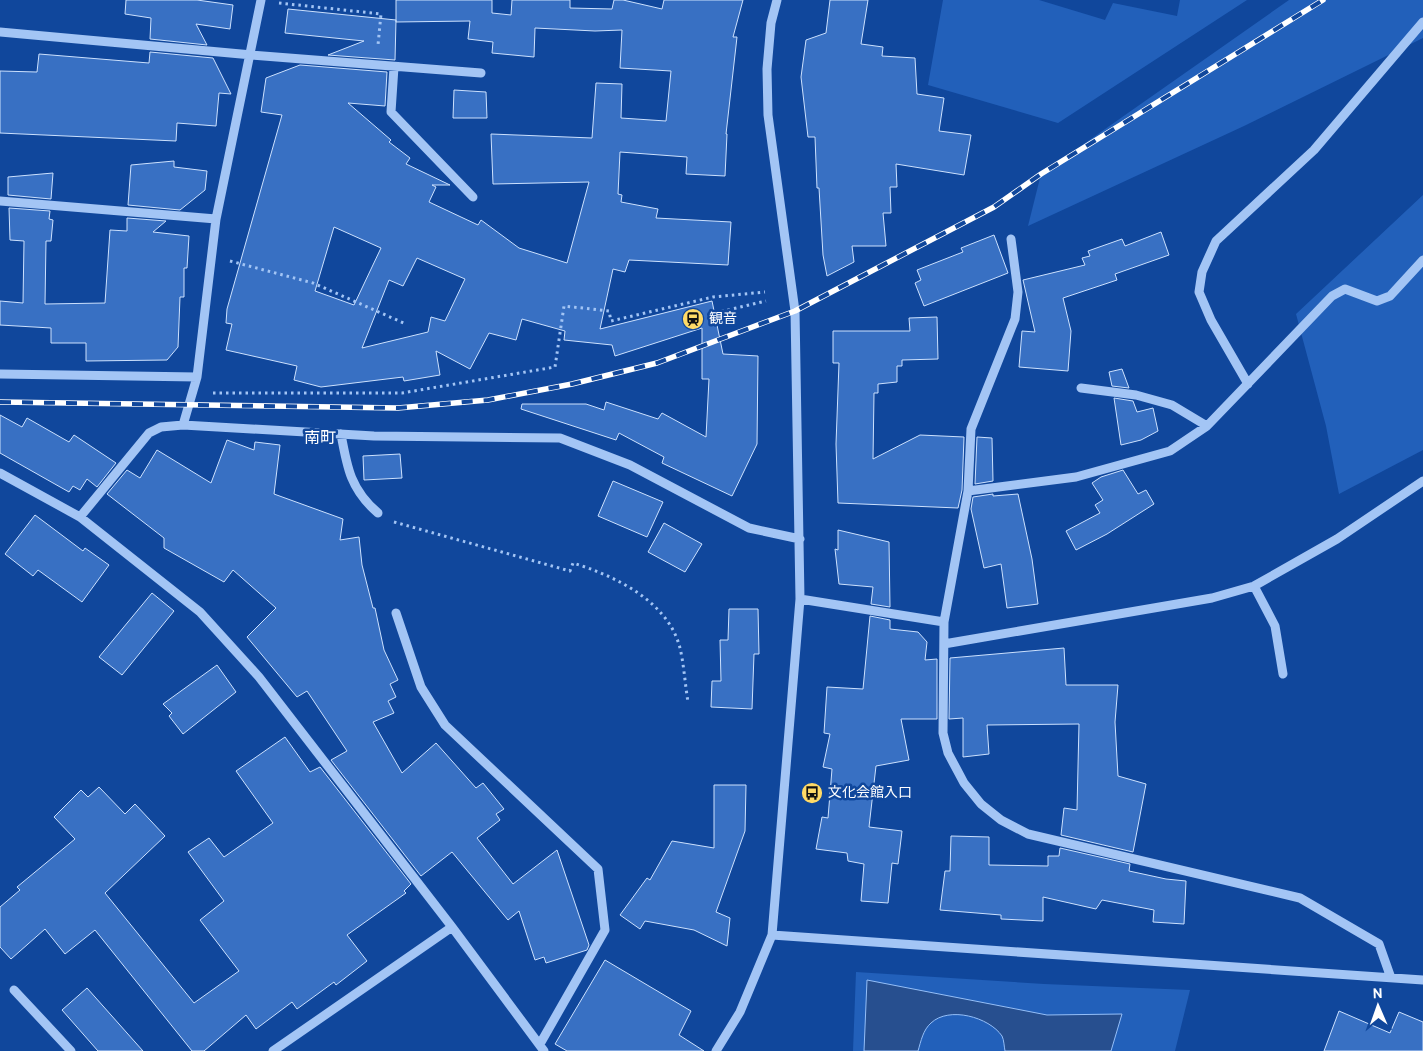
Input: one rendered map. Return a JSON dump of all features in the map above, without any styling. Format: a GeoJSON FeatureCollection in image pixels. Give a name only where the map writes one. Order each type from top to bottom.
{"type":"FeatureCollection","features":[{"type":"Feature","properties":{"kind":"street"},"geometry":{"type":"LineString","coordinates":[[183,425],[197,377],[216,219],[252,55],[261,0]]}},
{"type":"Feature","properties":{"kind":"street"},"geometry":{"type":"LineString","coordinates":[[716,1051],[740,1012],[772,935],[800,599],[795,310],[768,115],[767,69],[771,23],[777,0]]}},
{"type":"Feature","properties":{"kind":"street"},"geometry":{"type":"LineString","coordinates":[[1248,384],[1210,320],[1199,292],[1202,272],[1216,241],[1314,150],[1423,22]]}},
{"type":"Feature","properties":{"kind":"street"},"geometry":{"type":"LineString","coordinates":[[0,32],[376,66],[481,73]]}},
{"type":"Feature","properties":{"kind":"street"},"geometry":{"type":"LineString","coordinates":[[394,67],[391,112],[473,198]]}},
{"type":"Feature","properties":{"kind":"street"},"geometry":{"type":"LineString","coordinates":[[0,201],[216,219]]}},
{"type":"Feature","properties":{"kind":"street"},"geometry":{"type":"LineString","coordinates":[[1011,239],[1018,292],[1015,319],[971,429],[968,491],[944,622],[943,733],[948,752],[964,783],[981,804],[1001,820],[1028,834],[1300,898],[1379,944],[1391,978]]}},
{"type":"Feature","properties":{"kind":"street"},"geometry":{"type":"LineString","coordinates":[[968,491],[1076,477],[1105,471],[1170,451],[1207,426],[1332,296],[1345,289],[1377,301],[1390,296],[1423,260]]}},
{"type":"Feature","properties":{"kind":"street"},"geometry":{"type":"LineString","coordinates":[[0,374],[197,377]]}},
{"type":"Feature","properties":{"kind":"street"},"geometry":{"type":"LineString","coordinates":[[1081,388],[1136,395],[1172,405],[1207,426]]}},
{"type":"Feature","properties":{"kind":"street"},"geometry":{"type":"LineString","coordinates":[[80,517],[149,433],[161,427],[183,425],[341,434],[560,438],[630,465],[748,528],[800,539]]}},
{"type":"Feature","properties":{"kind":"street"},"geometry":{"type":"LineString","coordinates":[[341,434],[347,465],[353,483],[363,500],[378,513]]}},
{"type":"Feature","properties":{"kind":"street"},"geometry":{"type":"LineString","coordinates":[[0,473],[80,517],[207,619],[260,677],[452,927],[542,1048],[605,930],[598,869],[445,726],[421,687],[396,613]]}},
{"type":"Feature","properties":{"kind":"street"},"geometry":{"type":"LineString","coordinates":[[944,644],[1212,598],[1254,586],[1337,539],[1423,481]]}},
{"type":"Feature","properties":{"kind":"street"},"geometry":{"type":"LineString","coordinates":[[1254,586],[1275,626],[1283,674]]}},
{"type":"Feature","properties":{"kind":"street"},"geometry":{"type":"LineString","coordinates":[[800,599],[944,622]]}},
{"type":"Feature","properties":{"kind":"street"},"geometry":{"type":"LineString","coordinates":[[274,1051],[452,927]]}},
{"type":"Feature","properties":{"kind":"street"},"geometry":{"type":"LineString","coordinates":[[772,935],[1423,980]]}},
{"type":"Feature","properties":{"kind":"street"},"geometry":{"type":"LineString","coordinates":[[14,990],[71,1051]]}},
{"type":"Feature","properties":{"kind":"path"},"geometry":{"type":"LineString","coordinates":[[261,0],[381,14],[376,66]]}},
{"type":"Feature","properties":{"kind":"path"},"geometry":{"type":"LineString","coordinates":[[212,256],[313,283],[406,324]]}},
{"type":"Feature","properties":{"kind":"path"},"geometry":{"type":"LineString","coordinates":[[193,390],[222,394],[402,393],[493,378],[555,367],[564,306],[610,311],[611,321],[713,297],[765,292]]}},
{"type":"Feature","properties":{"kind":"path"},"geometry":{"type":"LineString","coordinates":[[715,313],[766,302]]}},
{"type":"Feature","properties":{"kind":"path"},"geometry":{"type":"LineString","coordinates":[[378,513],[398,525],[570,571],[573,563],[612,578],[644,598],[666,621],[680,647],[688,702]]}},
{"type":"Feature","properties":{"kind":"shaded area"},"geometry":{"type":"Polygon","coordinates":[[[943,0],[1039,0],[1105,20],[1113,3],[1177,16],[1180,0],[1247,0],[1058,123],[928,85],[943,0]]]}},
{"type":"Feature","properties":{"kind":"shaded area"},"geometry":{"type":"Polygon","coordinates":[[[1289,0],[1423,0],[1423,38],[1244,126],[1028,226],[1041,174],[1289,0]]]}},
{"type":"Feature","properties":{"kind":"shaded area"},"geometry":{"type":"Polygon","coordinates":[[[1423,195],[1423,450],[1339,494],[1326,426],[1296,314],[1423,195]]]}},
{"type":"Feature","properties":{"kind":"shaded area"},"geometry":{"type":"Polygon","coordinates":[[[856,972],[1044,984],[1190,990],[1175,1051],[853,1051],[856,972]]]}},
{"type":"Feature","properties":{"kind":"shaded area"},"geometry":{"type":"Polygon","coordinates":[[[867,980],[1047,1015],[1122,1014],[1111,1051],[1005,1051],[1003,1038],[996,1029],[979,1019],[968,1016],[948,1015],[939,1018],[928,1026],[918,1051],[864,1051],[867,980]]]}},
{"type":"Feature","properties":{"kind":"building"},"geometry":{"type":"Polygon","coordinates":[[[126,0],[197,0],[233,5],[230,29],[196,24],[207,45],[150,39],[151,18],[125,14],[126,0]]]}},
{"type":"Feature","properties":{"kind":"building"},"geometry":{"type":"Polygon","coordinates":[[[396,0],[492,0],[492,13],[511,15],[512,0],[570,0],[570,8],[612,9],[614,0],[623,0],[662,9],[664,0],[743,0],[733,37],[737,37],[726,134],[725,176],[686,174],[687,157],[620,152],[618,194],[622,195],[621,202],[658,209],[656,218],[731,222],[728,265],[629,260],[625,272],[613,269],[600,329],[712,301],[723,354],[758,356],[757,444],[732,496],[662,463],[664,457],[619,433],[616,440],[521,409],[522,404],[586,404],[604,410],[606,402],[658,419],[662,413],[706,437],[709,379],[702,379],[702,328],[615,356],[612,345],[564,340],[565,331],[522,319],[516,340],[489,333],[470,369],[436,351],[440,375],[404,381],[403,377],[321,387],[294,380],[297,366],[226,350],[232,324],[226,323],[227,309],[282,115],[261,112],[266,78],[300,65],[387,72],[385,106],[348,103],[391,140],[389,142],[410,158],[406,164],[450,185],[432,185],[436,187],[429,202],[478,225],[481,220],[519,248],[567,263],[589,182],[493,184],[491,134],[592,138],[596,83],[622,84],[621,118],[666,121],[671,71],[620,68],[622,30],[595,31],[535,28],[534,57],[492,53],[493,42],[468,39],[470,21],[396,22],[396,0]],[[334,227],[315,291],[354,305],[381,248],[334,227]],[[417,258],[403,286],[389,280],[362,348],[428,332],[431,317],[445,321],[465,279],[417,258]]]}},
{"type":"Feature","properties":{"kind":"building"},"geometry":{"type":"Polygon","coordinates":[[[830,0],[868,0],[861,44],[883,47],[882,56],[915,58],[917,94],[944,98],[939,131],[971,135],[964,175],[896,164],[897,187],[890,187],[891,213],[883,213],[886,246],[852,246],[854,262],[827,276],[823,255],[819,188],[817,188],[815,137],[808,137],[801,77],[806,40],[826,33],[830,0]]]}},
{"type":"Feature","properties":{"kind":"building"},"geometry":{"type":"Polygon","coordinates":[[[288,9],[396,20],[395,60],[328,55],[364,41],[285,33],[288,9]]]}},
{"type":"Feature","properties":{"kind":"building"},"geometry":{"type":"Polygon","coordinates":[[[150,52],[213,58],[231,94],[219,93],[216,126],[177,123],[176,141],[0,133],[0,71],[37,72],[39,54],[149,63],[150,52]]]}},
{"type":"Feature","properties":{"kind":"building"},"geometry":{"type":"Polygon","coordinates":[[[454,90],[486,92],[487,118],[453,118],[454,90]]]}},
{"type":"Feature","properties":{"kind":"building"},"geometry":{"type":"Polygon","coordinates":[[[174,161],[174,167],[207,171],[205,190],[180,210],[128,205],[131,165],[174,161]]]}},
{"type":"Feature","properties":{"kind":"building"},"geometry":{"type":"Polygon","coordinates":[[[53,173],[51,199],[8,195],[8,177],[53,173]]]}},
{"type":"Feature","properties":{"kind":"building"},"geometry":{"type":"Polygon","coordinates":[[[9,208],[50,211],[49,219],[53,220],[51,241],[46,241],[45,304],[105,303],[110,230],[127,231],[127,218],[166,221],[153,232],[189,236],[187,268],[184,268],[184,297],[180,297],[178,347],[167,360],[86,361],[86,343],[51,343],[51,328],[0,325],[0,301],[23,303],[24,241],[10,240],[9,208]]]}},
{"type":"Feature","properties":{"kind":"building"},"geometry":{"type":"Polygon","coordinates":[[[1161,232],[1169,255],[1115,274],[1117,280],[1063,298],[1071,331],[1068,371],[1019,367],[1022,331],[1035,332],[1023,280],[1085,265],[1082,258],[1090,256],[1088,251],[1122,239],[1125,246],[1161,232]]]}},
{"type":"Feature","properties":{"kind":"building"},"geometry":{"type":"Polygon","coordinates":[[[994,235],[1008,273],[924,306],[915,283],[921,280],[917,270],[963,252],[961,248],[994,235]]]}},
{"type":"Feature","properties":{"kind":"building"},"geometry":{"type":"Polygon","coordinates":[[[937,317],[938,359],[902,360],[902,366],[897,366],[897,382],[878,384],[878,393],[874,393],[873,459],[920,435],[964,437],[962,490],[958,508],[838,503],[836,444],[839,363],[833,363],[833,331],[910,331],[909,318],[937,317]]]}},
{"type":"Feature","properties":{"kind":"building"},"geometry":{"type":"Polygon","coordinates":[[[1122,369],[1129,388],[1112,386],[1109,372],[1122,369]]]}},
{"type":"Feature","properties":{"kind":"building"},"geometry":{"type":"Polygon","coordinates":[[[1114,398],[1133,401],[1137,412],[1153,408],[1158,431],[1141,440],[1121,445],[1114,398]]]}},
{"type":"Feature","properties":{"kind":"building"},"geometry":{"type":"Polygon","coordinates":[[[0,415],[22,427],[27,418],[69,442],[74,435],[116,463],[97,487],[87,479],[80,490],[73,486],[69,492],[0,453],[0,415]]]}},
{"type":"Feature","properties":{"kind":"building"},"geometry":{"type":"Polygon","coordinates":[[[977,437],[992,438],[993,481],[975,484],[977,437]]]}},
{"type":"Feature","properties":{"kind":"building"},"geometry":{"type":"Polygon","coordinates":[[[227,440],[254,450],[255,442],[280,445],[274,494],[343,519],[340,540],[359,537],[362,565],[373,608],[375,608],[384,650],[398,680],[390,684],[396,697],[388,701],[394,713],[373,722],[402,773],[436,743],[476,788],[483,783],[504,809],[496,814],[500,820],[477,838],[513,884],[557,850],[589,945],[587,950],[546,963],[544,957],[535,960],[519,911],[508,920],[452,852],[421,876],[331,760],[347,751],[307,691],[297,697],[247,637],[276,608],[233,570],[224,582],[164,548],[164,538],[107,494],[127,470],[140,478],[157,450],[211,483],[227,440]]]}},
{"type":"Feature","properties":{"kind":"building"},"geometry":{"type":"Polygon","coordinates":[[[400,454],[402,478],[364,480],[363,456],[400,454]]]}},
{"type":"Feature","properties":{"kind":"building"},"geometry":{"type":"Polygon","coordinates":[[[1123,470],[1138,494],[1146,490],[1154,504],[1107,534],[1076,550],[1066,531],[1100,513],[1095,505],[1103,500],[1092,483],[1101,477],[1123,470]]]}},
{"type":"Feature","properties":{"kind":"building"},"geometry":{"type":"Polygon","coordinates":[[[613,481],[663,502],[647,537],[598,516],[613,481]]]}},
{"type":"Feature","properties":{"kind":"building"},"geometry":{"type":"Polygon","coordinates":[[[993,494],[993,496],[1018,494],[1032,559],[1038,604],[1007,608],[1001,564],[984,568],[971,509],[973,497],[993,494]]]}},
{"type":"Feature","properties":{"kind":"building"},"geometry":{"type":"Polygon","coordinates":[[[35,515],[83,551],[85,548],[109,565],[82,602],[38,570],[33,576],[5,554],[35,515]]]}},
{"type":"Feature","properties":{"kind":"building"},"geometry":{"type":"Polygon","coordinates":[[[664,523],[702,544],[685,572],[648,552],[664,523]]]}},
{"type":"Feature","properties":{"kind":"building"},"geometry":{"type":"Polygon","coordinates":[[[838,530],[889,542],[890,607],[871,604],[873,587],[839,584],[835,549],[838,550],[838,530]]]}},
{"type":"Feature","properties":{"kind":"building"},"geometry":{"type":"Polygon","coordinates":[[[152,593],[174,611],[122,675],[99,657],[152,593]]]}},
{"type":"Feature","properties":{"kind":"building"},"geometry":{"type":"Polygon","coordinates":[[[729,609],[758,609],[759,654],[754,654],[752,709],[711,707],[712,681],[721,681],[720,640],[728,640],[729,609]]]}},
{"type":"Feature","properties":{"kind":"building"},"geometry":{"type":"Polygon","coordinates":[[[870,616],[890,620],[890,629],[918,632],[927,642],[925,660],[937,659],[937,719],[901,719],[909,760],[876,766],[869,827],[902,831],[898,864],[892,863],[888,903],[861,901],[864,864],[848,861],[847,853],[816,849],[822,817],[828,818],[832,769],[823,767],[830,734],[824,733],[827,687],[863,689],[870,616]]]}},
{"type":"Feature","properties":{"kind":"building"},"geometry":{"type":"Polygon","coordinates":[[[1064,648],[1066,685],[1118,685],[1115,722],[1118,776],[1146,784],[1133,852],[1061,835],[1064,808],[1077,810],[1079,724],[987,725],[989,754],[963,757],[963,718],[949,719],[950,658],[1064,648]]]}},
{"type":"Feature","properties":{"kind":"building"},"geometry":{"type":"Polygon","coordinates":[[[217,665],[236,692],[183,734],[169,716],[172,713],[163,704],[217,665]]]}},
{"type":"Feature","properties":{"kind":"building"},"geometry":{"type":"Polygon","coordinates":[[[285,737],[310,772],[320,767],[411,884],[404,891],[406,893],[347,935],[367,961],[336,985],[334,982],[297,1009],[292,1002],[256,1029],[246,1015],[204,1051],[192,1051],[95,930],[65,954],[45,929],[11,959],[0,947],[0,907],[20,890],[17,887],[75,839],[54,817],[81,790],[88,797],[99,787],[125,814],[135,804],[165,836],[105,893],[194,1003],[239,971],[200,920],[224,901],[188,852],[209,838],[224,857],[273,823],[236,771],[285,737]]]}},
{"type":"Feature","properties":{"kind":"building"},"geometry":{"type":"Polygon","coordinates":[[[714,785],[746,785],[745,831],[716,912],[730,918],[727,946],[694,930],[645,921],[640,929],[620,915],[647,878],[650,880],[672,841],[714,848],[714,785]]]}},
{"type":"Feature","properties":{"kind":"building"},"geometry":{"type":"Polygon","coordinates":[[[951,836],[989,837],[989,865],[1048,866],[1048,856],[1059,856],[1060,848],[1130,864],[1129,871],[1186,881],[1184,924],[1153,922],[1154,910],[1102,900],[1096,909],[1043,897],[1043,921],[1001,919],[1001,915],[940,910],[945,871],[950,871],[951,836]]]}},
{"type":"Feature","properties":{"kind":"building"},"geometry":{"type":"Polygon","coordinates":[[[605,960],[691,1011],[679,1035],[704,1051],[567,1051],[555,1044],[605,960]]]}},
{"type":"Feature","properties":{"kind":"building"},"geometry":{"type":"Polygon","coordinates":[[[87,988],[143,1051],[98,1051],[62,1010],[87,988]]]}},
{"type":"Feature","properties":{"kind":"building"},"geometry":{"type":"Polygon","coordinates":[[[1339,1011],[1390,1033],[1399,1012],[1423,1022],[1423,1051],[1324,1051],[1339,1011]]]}},
{"type":"Feature","properties":{"kind":"railway"},"geometry":{"type":"LineString","coordinates":[[0,402],[398,408],[488,400],[572,384],[657,363],[795,311],[994,207],[1041,174],[1323,0]]}},
{"type":"Feature","properties":{"kind":"place","name":"観音"},"geometry":{"type":"Point","coordinates":[693,319]}},
{"type":"Feature","properties":{"kind":"place","name":"文化会館入口"},"geometry":{"type":"Point","coordinates":[812,793]}},
{"type":"Feature","properties":{"kind":"district","name":"南町"},"geometry":{"type":"Point","coordinates":[320,439]}}]}
